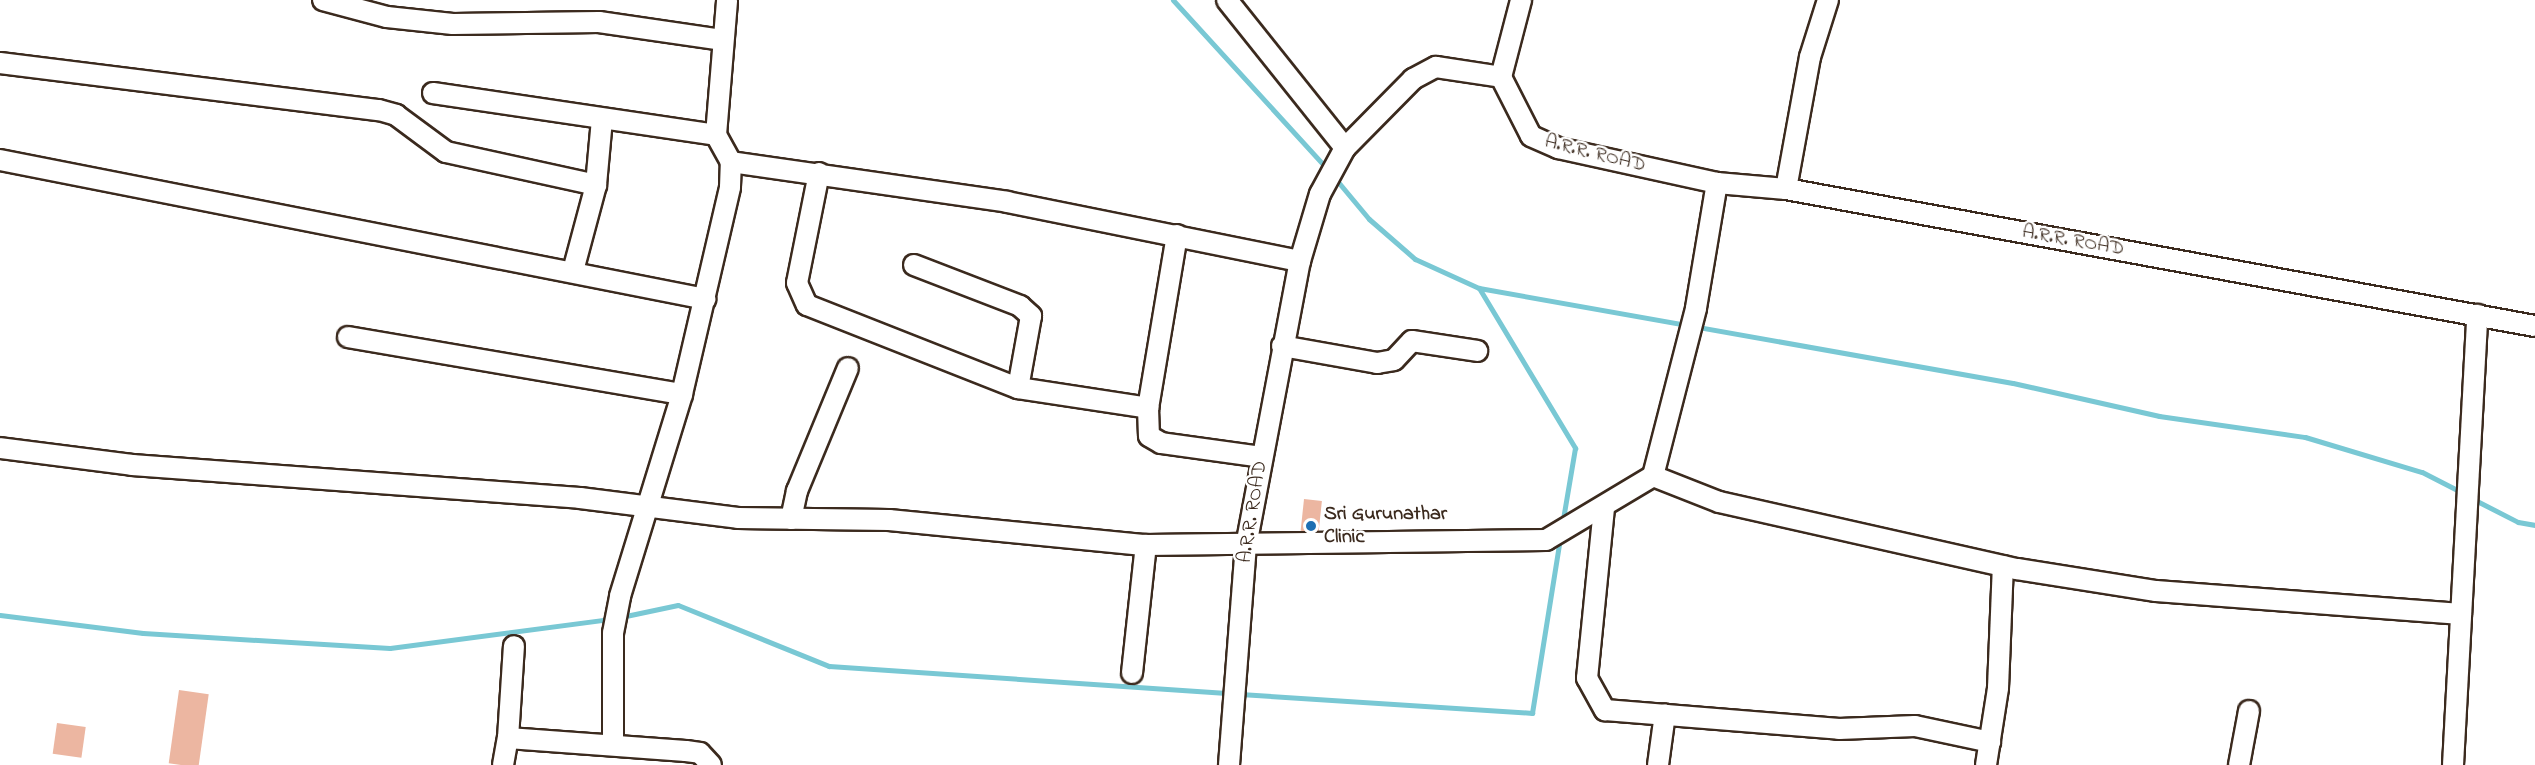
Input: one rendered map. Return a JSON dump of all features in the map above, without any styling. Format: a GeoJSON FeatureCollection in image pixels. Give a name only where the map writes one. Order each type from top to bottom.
{"type":"FeatureCollection","features":[{"type":"Feature","properties":{"kind":"street"},"geometry":{"type":"LineString","coordinates":[[323,0],[387,16],[453,24],[599,22],[722,40]]}},
{"type":"Feature","properties":{"kind":"street"},"geometry":{"type":"LineString","coordinates":[[613,745],[613,633],[620,596],[682,394],[730,187],[731,162],[716,135],[727,0]]}},
{"type":"Feature","properties":{"kind":"street"},"geometry":{"type":"LineString","coordinates":[[1227,0],[1341,154]]}},
{"type":"Feature","properties":{"kind":"street"},"geometry":{"type":"LineString","coordinates":[[1501,77],[1521,0]]}},
{"type":"Feature","properties":{"kind":"street"},"geometry":{"type":"LineString","coordinates":[[1786,189],[1810,57],[1828,0]]}},
{"type":"Feature","properties":{"kind":"street"},"geometry":{"type":"LineString","coordinates":[[0,63],[379,110],[396,115],[446,152],[596,185]]}},
{"type":"Feature","properties":{"kind":"street","name":"A.R.R. ROAD"},"geometry":{"type":"LineString","coordinates":[[1229,765],[1246,546],[1299,261],[1320,194],[1341,154],[1413,78],[1436,67],[1501,77],[1520,123],[1543,144],[1717,183],[1786,189],[2535,326]]}},
{"type":"Feature","properties":{"kind":"street"},"geometry":{"type":"LineString","coordinates":[[433,93],[716,135]]}},
{"type":"Feature","properties":{"kind":"street"},"geometry":{"type":"LineString","coordinates":[[573,271],[596,185],[602,119]]}},
{"type":"Feature","properties":{"kind":"street"},"geometry":{"type":"LineString","coordinates":[[0,160],[396,242],[573,271],[705,299]]}},
{"type":"Feature","properties":{"kind":"street"},"geometry":{"type":"LineString","coordinates":[[731,162],[819,173],[1177,235],[1299,261]]}},
{"type":"Feature","properties":{"kind":"street"},"geometry":{"type":"LineString","coordinates":[[819,173],[797,283],[801,300],[1018,388],[1148,408]]}},
{"type":"Feature","properties":{"kind":"street"},"geometry":{"type":"LineString","coordinates":[[0,448],[132,465],[649,506],[738,519],[889,520],[1146,545],[1246,546],[1546,540],[1577,525],[1653,476],[1696,308],[1717,183]]}},
{"type":"Feature","properties":{"kind":"street"},"geometry":{"type":"LineString","coordinates":[[1177,235],[1148,408],[1149,436],[1161,443],[1262,457]]}},
{"type":"Feature","properties":{"kind":"street"},"geometry":{"type":"LineString","coordinates":[[914,265],[1020,306],[1031,316],[1018,388]]}},
{"type":"Feature","properties":{"kind":"street"},"geometry":{"type":"LineString","coordinates":[[2453,765],[2477,315]]}},
{"type":"Feature","properties":{"kind":"street"},"geometry":{"type":"LineString","coordinates":[[348,337],[682,394]]}},
{"type":"Feature","properties":{"kind":"street"},"geometry":{"type":"LineString","coordinates":[[1282,346],[1377,363],[1394,360],[1412,341],[1477,351]]}},
{"type":"Feature","properties":{"kind":"street"},"geometry":{"type":"LineString","coordinates":[[791,519],[796,491],[848,368]]}},
{"type":"Feature","properties":{"kind":"street"},"geometry":{"type":"LineString","coordinates":[[1653,476],[1719,502],[2003,567],[2156,591],[2461,614]]}},
{"type":"Feature","properties":{"kind":"street"},"geometry":{"type":"LineString","coordinates":[[1604,508],[1587,678],[1605,710],[1839,729],[1915,726],[1990,742]]}},
{"type":"Feature","properties":{"kind":"street"},"geometry":{"type":"LineString","coordinates":[[1132,673],[1146,545]]}},
{"type":"Feature","properties":{"kind":"street"},"geometry":{"type":"LineString","coordinates":[[1986,765],[1990,742],[2003,567]]}},
{"type":"Feature","properties":{"kind":"street"},"geometry":{"type":"LineString","coordinates":[[503,765],[508,738],[514,646]]}},
{"type":"Feature","properties":{"kind":"street"},"geometry":{"type":"LineString","coordinates":[[2239,765],[2249,711]]}},
{"type":"Feature","properties":{"kind":"street"},"geometry":{"type":"LineString","coordinates":[[1658,765],[1665,714]]}},
{"type":"Feature","properties":{"kind":"street"},"geometry":{"type":"LineString","coordinates":[[508,738],[700,753],[711,765]]}},
{"type":"Feature","properties":{"kind":"building"},"geometry":{"type":"Polygon","coordinates":[[[1304,499],[1322,501],[1319,533],[1301,531],[1304,499]]]}},
{"type":"Feature","properties":{"kind":"building"},"geometry":{"type":"Polygon","coordinates":[[[179,690],[209,694],[199,765],[169,763],[179,690]]]}},
{"type":"Feature","properties":{"kind":"building"},"geometry":{"type":"Polygon","coordinates":[[[57,723],[86,727],[81,758],[53,754],[57,723]]]}},
{"type":"Feature","properties":{"kind":"waterway"},"geometry":{"type":"LineString","coordinates":[[1173,0],[1328,170]]}},
{"type":"Feature","properties":{"kind":"waterway"},"geometry":{"type":"LineString","coordinates":[[1334,177],[1369,219],[1415,259],[1479,288],[2013,383],[2159,416],[2305,437],[2422,472],[2463,493]]}},
{"type":"Feature","properties":{"kind":"waterway"},"geometry":{"type":"LineString","coordinates":[[1479,288],[1575,448],[1562,525]]}},
{"type":"Feature","properties":{"kind":"waterway"},"geometry":{"type":"LineString","coordinates":[[2471,498],[2518,522],[2535,525]]}},
{"type":"Feature","properties":{"kind":"waterway"},"geometry":{"type":"LineString","coordinates":[[1240,694],[1532,713],[1560,538]]}},
{"type":"Feature","properties":{"kind":"waterway"},"geometry":{"type":"LineString","coordinates":[[621,617],[678,605],[829,666],[1230,693]]}},
{"type":"Feature","properties":{"kind":"waterway"},"geometry":{"type":"LineString","coordinates":[[0,615],[143,633],[390,648],[611,619]]}},
{"type":"Feature","properties":{"kind":"place","name":"Sri Gurunathar Clinic"},"geometry":{"type":"Point","coordinates":[1311,526]}}]}
